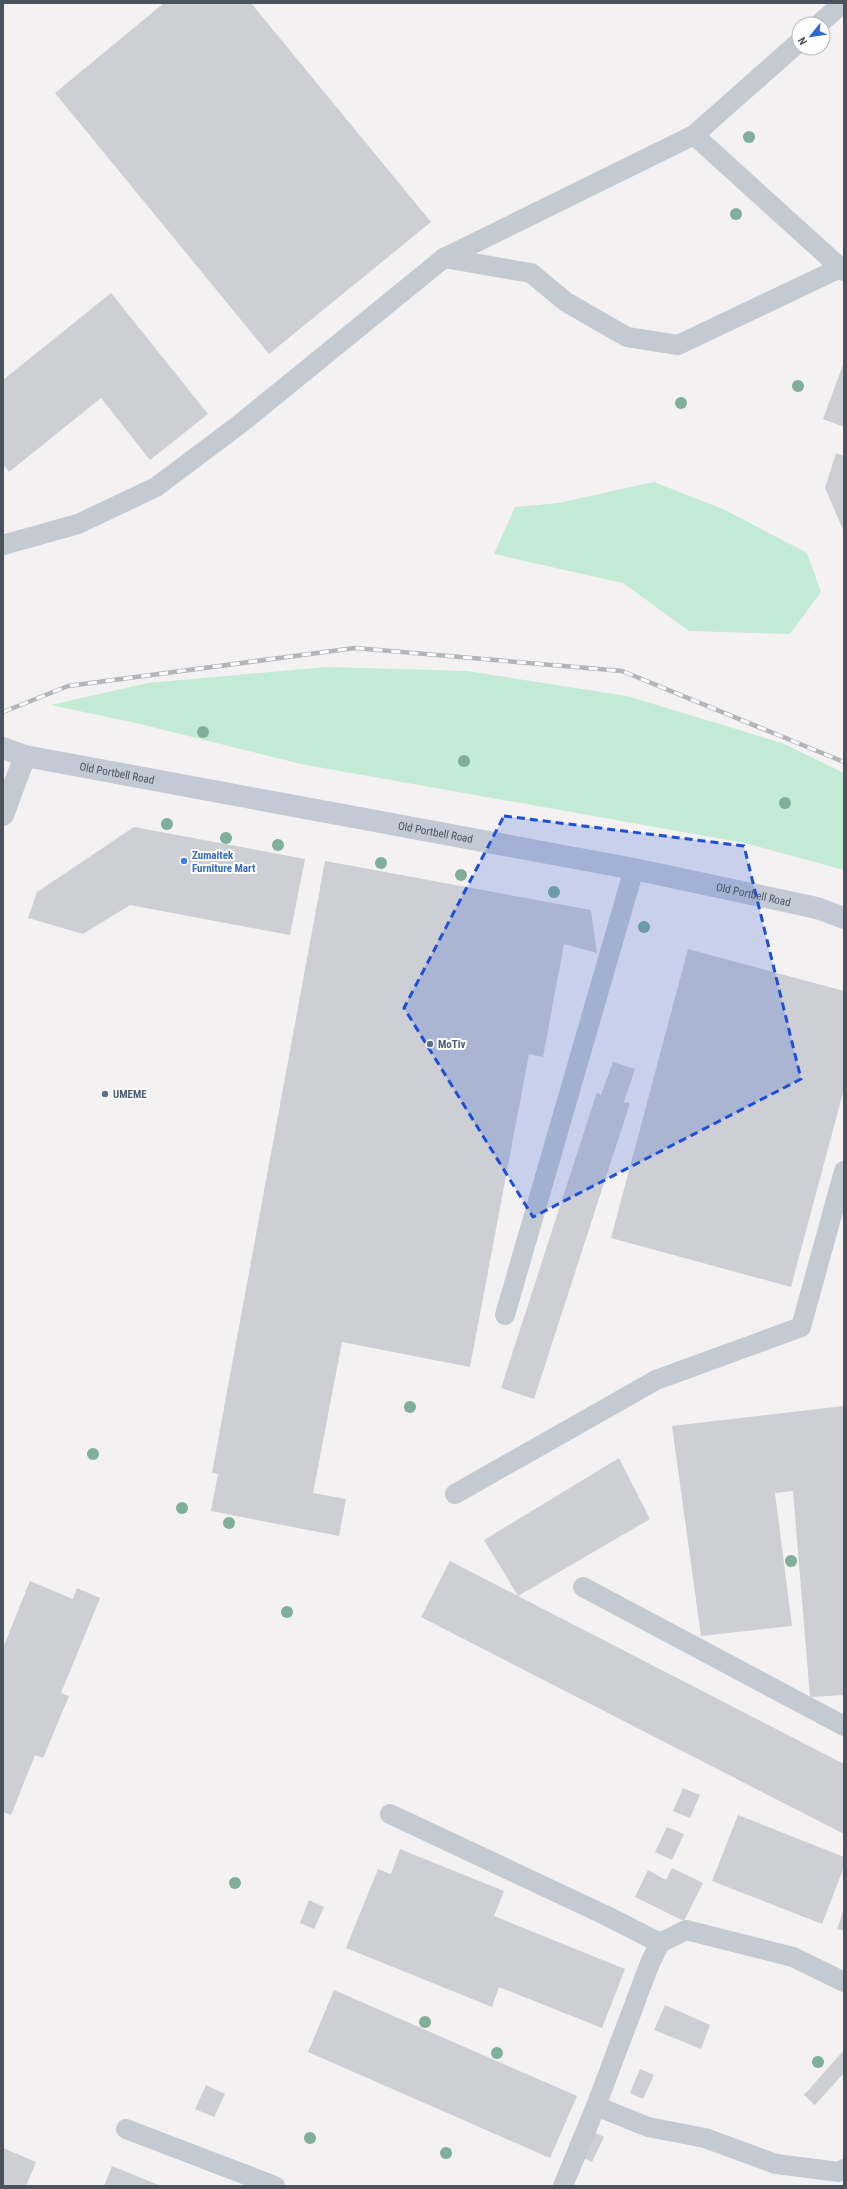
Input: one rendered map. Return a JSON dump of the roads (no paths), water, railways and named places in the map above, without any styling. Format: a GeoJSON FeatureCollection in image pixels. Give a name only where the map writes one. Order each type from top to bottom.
{"type":"FeatureCollection","features":[{"type":"Feature","properties":{"kind":"main road","name":"Old Portbell Road"},"geometry":{"type":"LineString","coordinates":[[3,748],[24,756],[634,868],[817,908],[844,918]]}},
{"type":"Feature","properties":{"kind":"street"},"geometry":{"type":"LineString","coordinates":[[3,815],[24,756]]}},
{"type":"Feature","properties":{"kind":"lane"},"geometry":{"type":"LineString","coordinates":[[828,16],[843,3]]}},
{"type":"Feature","properties":{"kind":"lane"},"geometry":{"type":"LineString","coordinates":[[3,545],[78,524],[156,487],[240,424],[444,258],[694,135],[791,49]]}},
{"type":"Feature","properties":{"kind":"lane"},"geometry":{"type":"LineString","coordinates":[[444,258],[531,273],[584,314],[627,337],[678,345],[842,269],[694,135]]}},
{"type":"Feature","properties":{"kind":"lane"},"geometry":{"type":"LineString","coordinates":[[505,1315],[634,868]]}},
{"type":"Feature","properties":{"kind":"lane"},"geometry":{"type":"LineString","coordinates":[[455,1494],[656,1380],[801,1327],[844,1171]]}},
{"type":"Feature","properties":{"kind":"lane"},"geometry":{"type":"LineString","coordinates":[[583,1588],[844,1726]]}},
{"type":"Feature","properties":{"kind":"lane"},"geometry":{"type":"LineString","coordinates":[[390,1814],[607,1916],[660,1943]]}},
{"type":"Feature","properties":{"kind":"lane"},"geometry":{"type":"LineString","coordinates":[[563,2186],[596,2106],[650,1963],[660,1943],[686,1930],[704,1933],[792,1957],[844,1982]]}},
{"type":"Feature","properties":{"kind":"lane"},"geometry":{"type":"LineString","coordinates":[[596,2106],[648,2127],[705,2138],[776,2164],[839,2172],[844,2169]]}},
{"type":"Feature","properties":{"kind":"lane"},"geometry":{"type":"LineString","coordinates":[[126,2129],[275,2186]]}},
{"type":"Feature","properties":{"kind":"railway"},"geometry":{"type":"LineString","coordinates":[[3,712],[68,686],[355,648],[622,671],[844,762]]}},
{"type":"Feature","properties":{"kind":"place","name":"Zumaitek Furniture Mart"},"geometry":{"type":"Point","coordinates":[184,861]}},
{"type":"Feature","properties":{"kind":"place","name":"MoTiv"},"geometry":{"type":"Point","coordinates":[430,1044]}},
{"type":"Feature","properties":{"kind":"place","name":"UMEME"},"geometry":{"type":"Point","coordinates":[105,1094]}}]}
